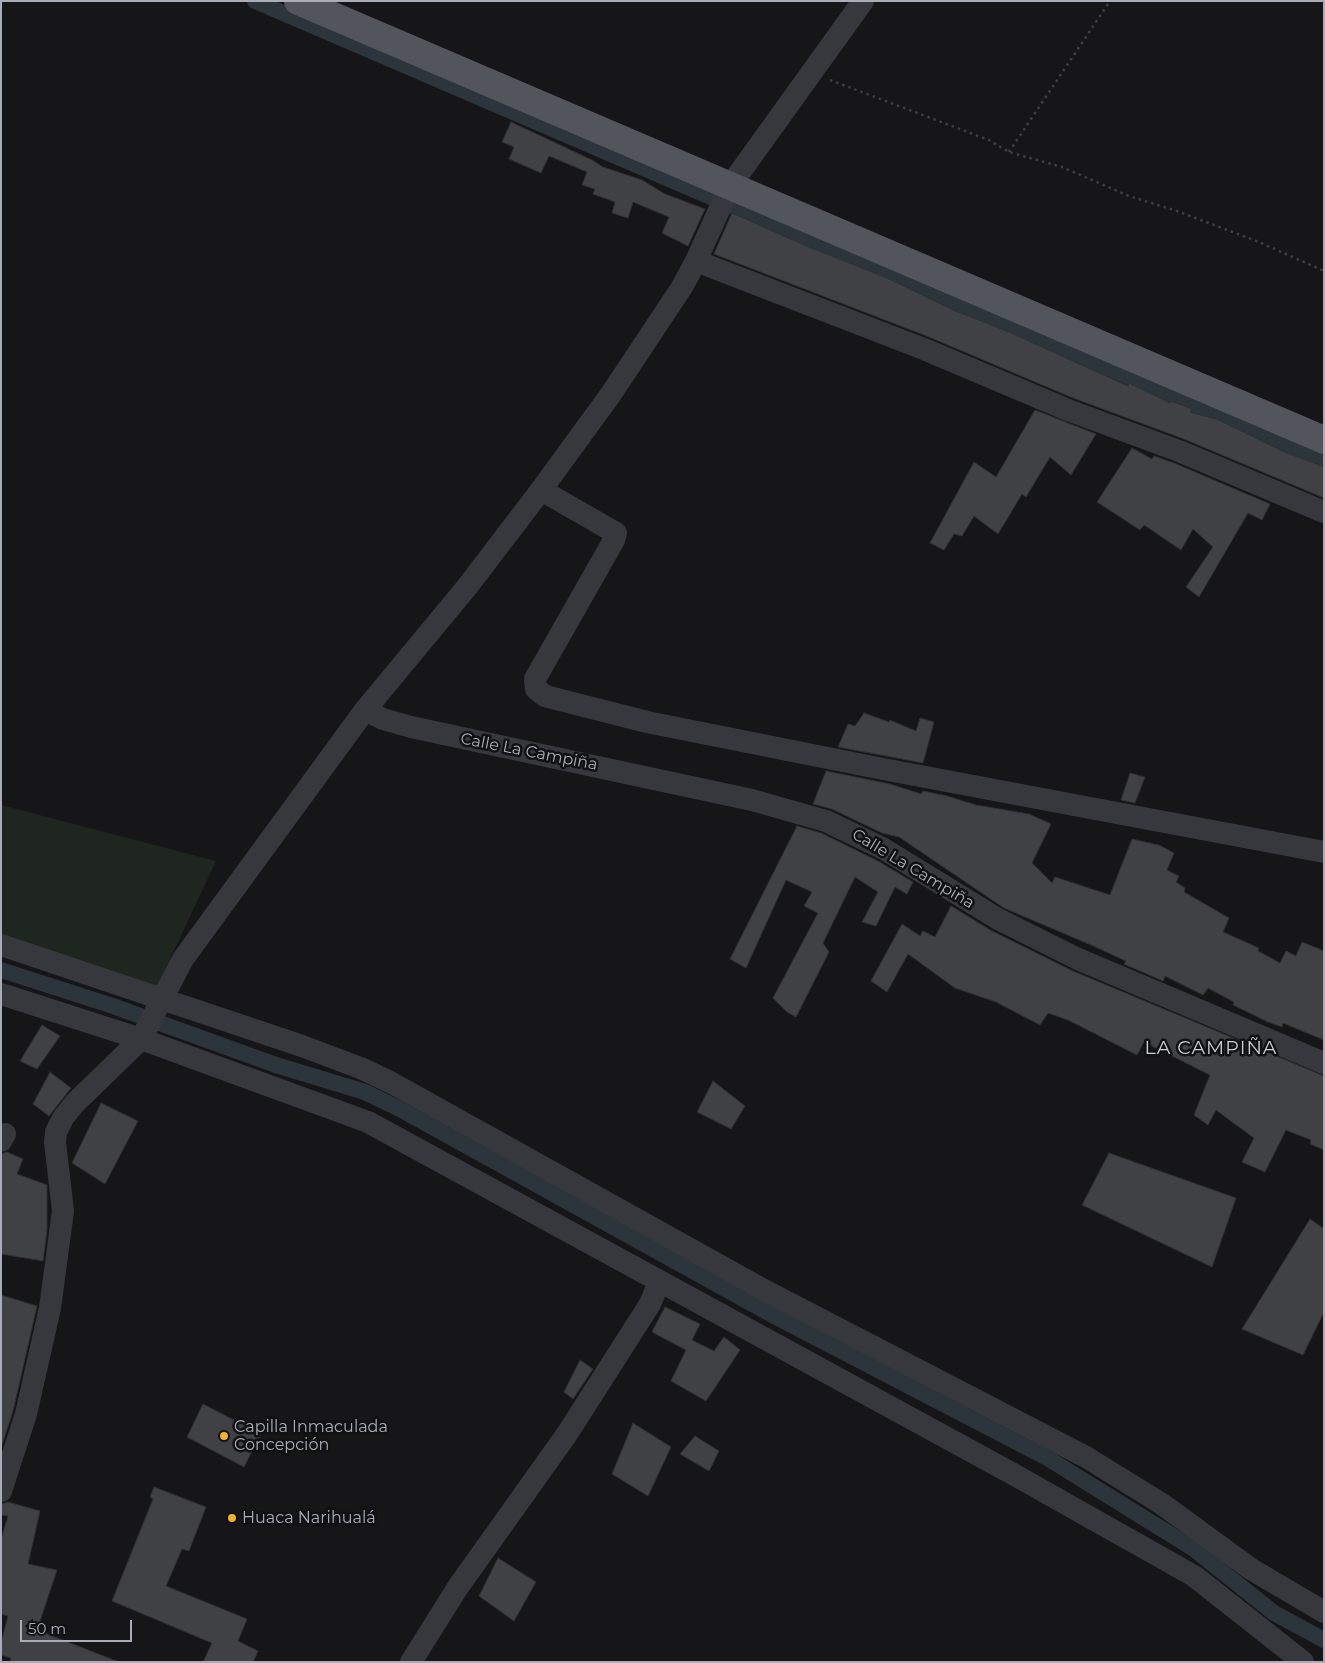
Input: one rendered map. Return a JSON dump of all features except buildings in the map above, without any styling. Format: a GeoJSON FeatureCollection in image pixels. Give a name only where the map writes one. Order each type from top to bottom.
{"type":"FeatureCollection","features":[{"type":"Feature","properties":{"kind":"main road"},"geometry":{"type":"LineString","coordinates":[[298,1],[725,196],[1324,440]]}},
{"type":"Feature","properties":{"kind":"street"},"geometry":{"type":"LineString","coordinates":[[1,1491],[26,1414],[40,1357],[61,1234],[63,1211],[56,1150],[56,1132],[63,1118],[153,1018],[183,960],[365,710],[467,587],[611,394],[682,287],[696,261],[725,196],[863,1]]}},
{"type":"Feature","properties":{"kind":"street"},"geometry":{"type":"LineString","coordinates":[[696,261],[924,349],[1068,410],[1179,451],[1324,512]]}},
{"type":"Feature","properties":{"kind":"street"},"geometry":{"type":"LineString","coordinates":[[541,490],[614,530],[616,537],[535,678],[536,689],[545,696],[647,722],[882,769],[1324,852]]}},
{"type":"Feature","properties":{"kind":"street","name":"Calle La Campiña"},"geometry":{"type":"LineString","coordinates":[[365,710],[383,719],[411,727],[724,794],[826,821],[884,849],[998,919],[1078,959],[1324,1063]]}},
{"type":"Feature","properties":{"kind":"street"},"geometry":{"type":"LineString","coordinates":[[1,946],[368,1122],[1004,1470],[1194,1576],[1303,1662]]}},
{"type":"Feature","properties":{"kind":"street"},"geometry":{"type":"LineString","coordinates":[[1,994],[153,1018],[302,1046],[363,1069],[392,1083],[764,1290],[1086,1457],[1162,1504],[1251,1569],[1324,1612]]}},
{"type":"Feature","properties":{"kind":"street"},"geometry":{"type":"LineString","coordinates":[[411,1662],[458,1587],[567,1434],[650,1304],[659,1282]]}},
{"type":"Feature","properties":{"kind":"path"},"geometry":{"type":"LineString","coordinates":[[1010,152],[1110,1]]}},
{"type":"Feature","properties":{"kind":"path"},"geometry":{"type":"LineString","coordinates":[[812,72],[989,140],[1010,152],[1062,167],[1129,196],[1177,211],[1258,242],[1324,271]]}},
{"type":"Feature","properties":{"kind":"shaded area"},"geometry":{"type":"Polygon","coordinates":[[[1,805],[216,861],[157,987],[1,934],[1,805]]]}},
{"type":"Feature","properties":{"kind":"waterway"},"geometry":{"type":"LineString","coordinates":[[255,1],[1324,461]]}},
{"type":"Feature","properties":{"kind":"waterway"},"geometry":{"type":"LineString","coordinates":[[1,970],[110,1005],[276,1065],[365,1092],[400,1109],[776,1317],[1049,1459],[1194,1549],[1274,1613],[1324,1640]]}},
{"type":"Feature","properties":{"kind":"place","name":"Capilla Inmaculada Concepción"},"geometry":{"type":"Point","coordinates":[224,1436]}},
{"type":"Feature","properties":{"kind":"place","name":"Huaca Narihualá"},"geometry":{"type":"Point","coordinates":[232,1518]}},
{"type":"Feature","properties":{"kind":"district","name":"LA CAMPIÑA"},"geometry":{"type":"Point","coordinates":[1211,1048]}}]}
